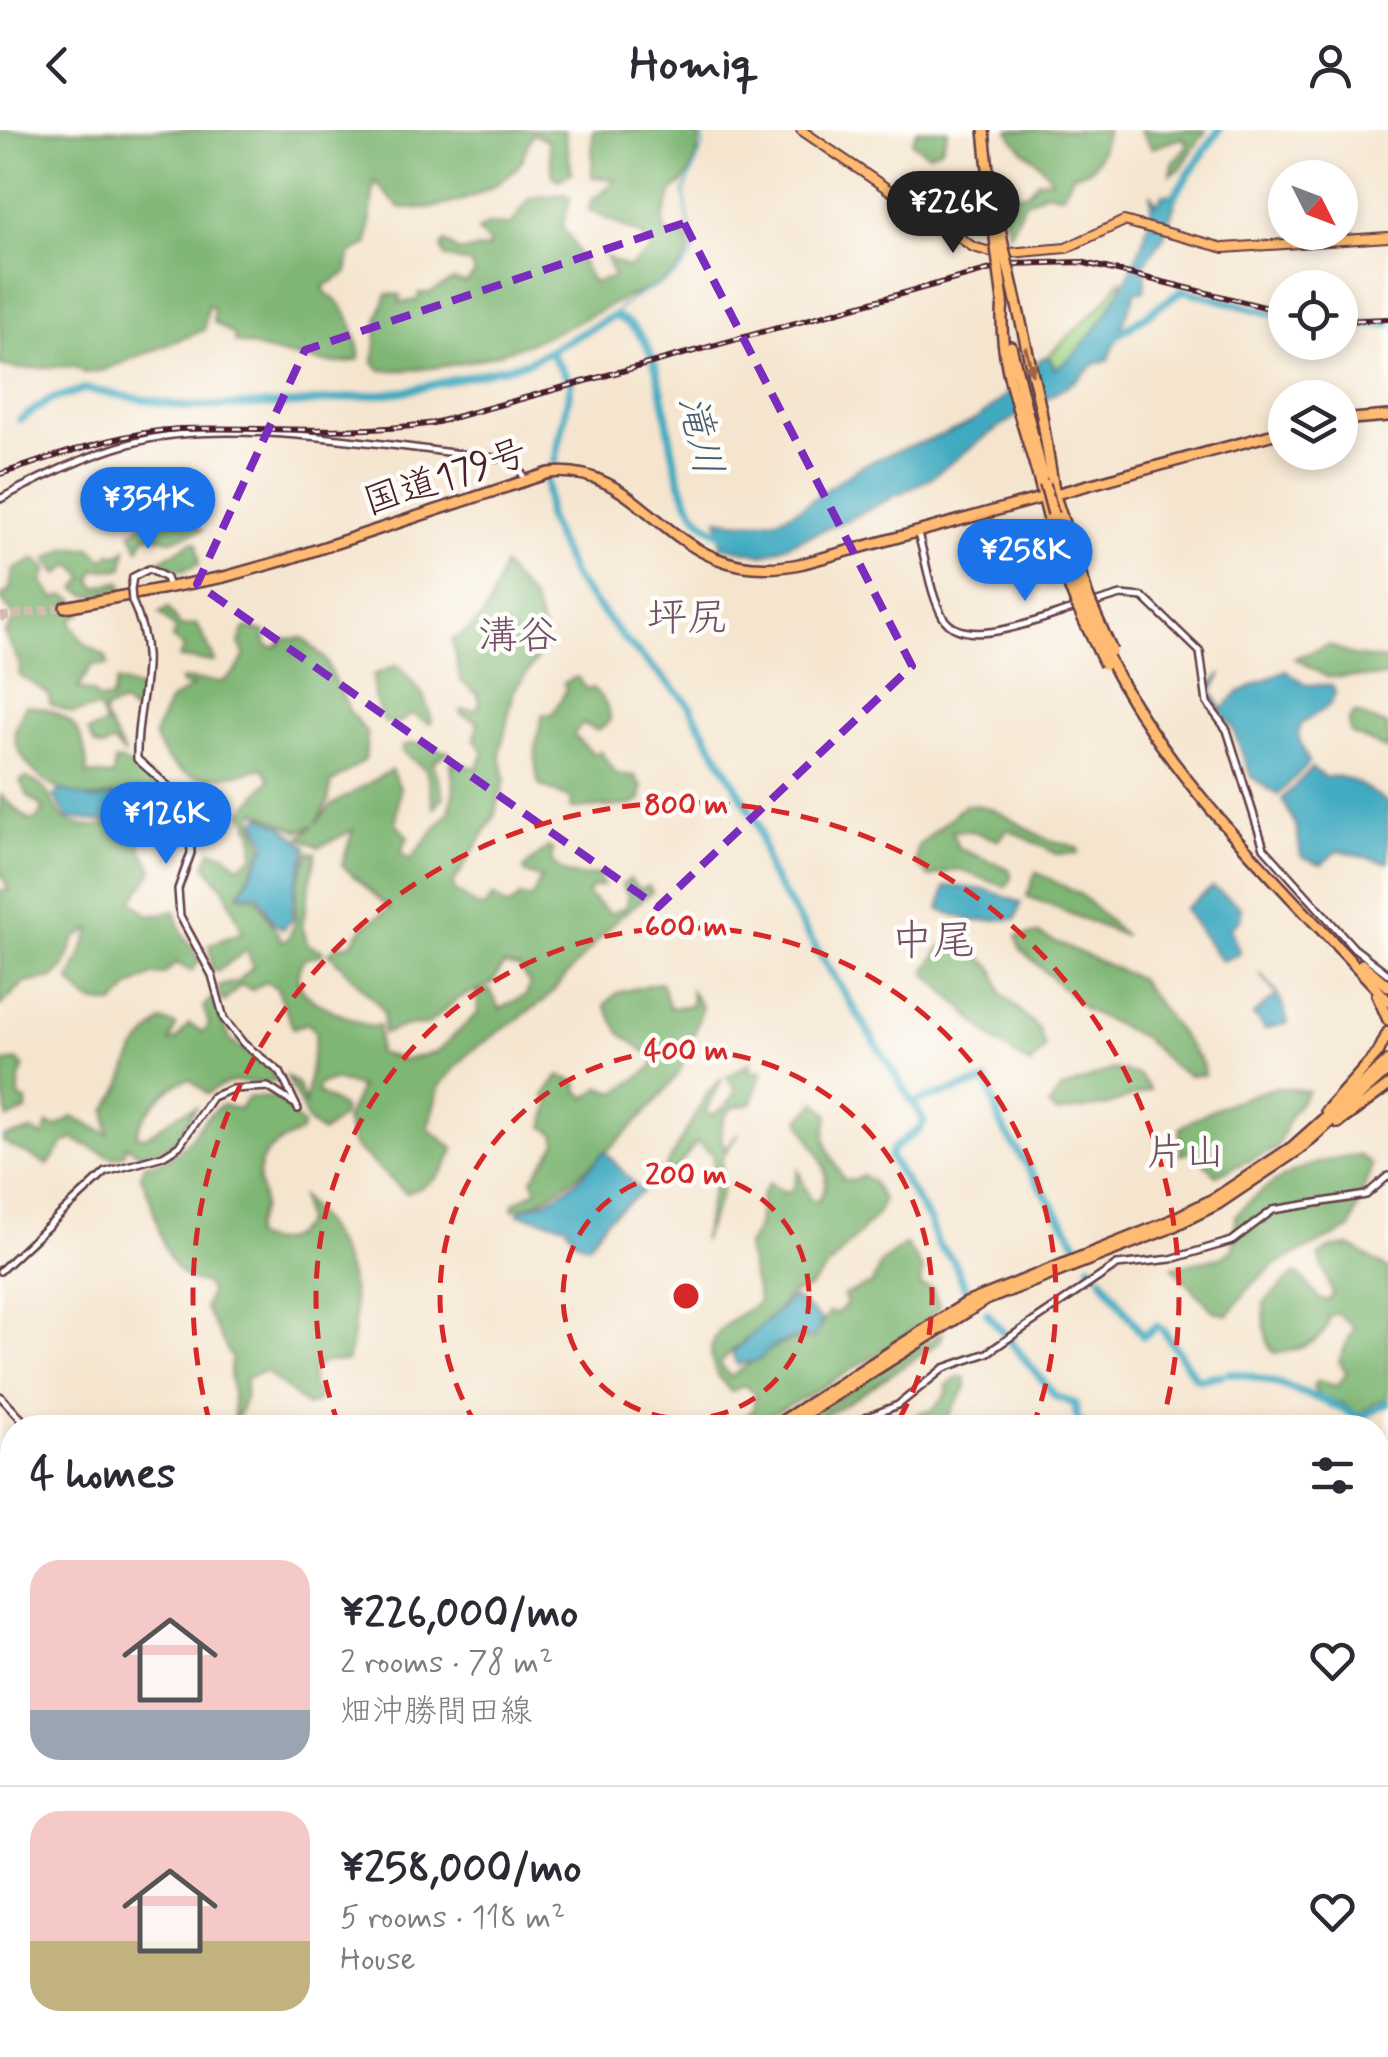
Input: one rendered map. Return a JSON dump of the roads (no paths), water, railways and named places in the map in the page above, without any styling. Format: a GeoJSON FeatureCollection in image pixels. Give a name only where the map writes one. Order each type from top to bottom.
{"type":"FeatureCollection","features":[{"type":"Feature","properties":{"kind":"highway"},"geometry":{"type":"LineString","coordinates":[[984,130],[1003,300],[1025,421],[1042,498],[1082,601],[1134,702],[1208,797],[1388,998]]}},
{"type":"Feature","properties":{"kind":"highway"},"geometry":{"type":"LineString","coordinates":[[999,246],[1041,410],[1055,496],[1082,601]]}},
{"type":"Feature","properties":{"kind":"highway"},"geometry":{"type":"LineString","coordinates":[[1358,418],[1388,416]]}},
{"type":"Feature","properties":{"kind":"highway"},"geometry":{"type":"LineString","coordinates":[[1025,421],[1082,601]]}},
{"type":"Feature","properties":{"kind":"highway","name":"国道179号"},"geometry":{"type":"LineString","coordinates":[[65,608],[285,560],[525,480],[569,470],[626,494],[699,553],[750,568],[785,567],[1268,436]]}},
{"type":"Feature","properties":{"kind":"highway"},"geometry":{"type":"LineString","coordinates":[[1354,961],[1388,986]]}},
{"type":"Feature","properties":{"kind":"highway"},"geometry":{"type":"LineString","coordinates":[[1354,961],[1388,1020]]}},
{"type":"Feature","properties":{"kind":"highway"},"geometry":{"type":"LineString","coordinates":[[1261,1169],[1334,1102],[1378,1053],[1388,1032]]}},
{"type":"Feature","properties":{"kind":"highway"},"geometry":{"type":"LineString","coordinates":[[791,1415],[966,1303],[1173,1219],[1261,1169],[1388,1062]]}},
{"type":"Feature","properties":{"kind":"highway"},"geometry":{"type":"LineString","coordinates":[[1293,1154],[1388,1070]]}},
{"type":"Feature","properties":{"kind":"highway"},"geometry":{"type":"LineString","coordinates":[[804,1415],[986,1300],[1186,1221],[1293,1154],[1388,1086]]}},
{"type":"Feature","properties":{"kind":"main road"},"geometry":{"type":"LineString","coordinates":[[801,130],[986,252],[1008,254],[1066,248],[1120,222],[1144,224],[1207,244],[1248,249],[1388,238]]}},
{"type":"Feature","properties":{"kind":"street"},"geometry":{"type":"LineString","coordinates":[[0,499],[115,448],[180,435],[255,435],[506,459],[519,468],[525,480]]}},
{"type":"Feature","properties":{"kind":"street"},"geometry":{"type":"LineString","coordinates":[[917,531],[942,615],[956,630],[969,634],[1121,595],[1143,597],[1160,610],[1204,658],[1207,704],[1227,730],[1264,848],[1354,948],[1388,974]]}},
{"type":"Feature","properties":{"kind":"street"},"geometry":{"type":"LineString","coordinates":[[0,1271],[106,1172],[162,1156],[179,1146],[212,1097],[232,1089],[277,1089],[298,1109],[276,1068],[244,1044],[224,1019],[212,975],[180,916],[178,889],[192,843],[169,788],[137,759],[137,722],[148,683],[145,633],[132,601],[133,577],[148,569],[166,578],[170,587]]}},
{"type":"Feature","properties":{"kind":"street"},"geometry":{"type":"LineString","coordinates":[[277,1089],[284,1080]]}},
{"type":"Feature","properties":{"kind":"street"},"geometry":{"type":"LineString","coordinates":[[874,1415],[889,1409],[944,1368],[987,1353],[1117,1264],[1171,1259],[1232,1241],[1273,1210],[1366,1194],[1388,1176]]}},
{"type":"Feature","properties":{"kind":"street"},"geometry":{"type":"LineString","coordinates":[[0,1396],[18,1415]]}},
{"type":"Feature","properties":{"kind":"water"},"geometry":{"type":"Polygon","coordinates":[[[1151,193],[1157,204],[1163,194],[1178,195],[1163,238],[1141,268],[1146,273],[1144,291],[1136,291],[1109,359],[1095,364],[1075,381],[996,429],[929,479],[849,519],[764,555],[721,546],[718,519],[762,521],[792,512],[868,463],[973,421],[1004,397],[1042,358],[1048,356],[1055,369],[1071,357],[1121,290],[1144,237],[1151,193]]]}},
{"type":"Feature","properties":{"kind":"water"},"geometry":{"type":"Polygon","coordinates":[[[1286,670],[1307,685],[1332,685],[1335,693],[1329,706],[1301,724],[1298,736],[1309,763],[1278,795],[1251,777],[1232,726],[1211,700],[1210,686],[1222,674],[1212,691],[1222,710],[1237,693],[1286,670]]]}},
{"type":"Feature","properties":{"kind":"water"},"geometry":{"type":"Polygon","coordinates":[[[1312,768],[1325,778],[1341,777],[1358,783],[1388,803],[1388,863],[1339,850],[1321,864],[1301,856],[1296,826],[1282,799],[1312,768]]]}},
{"type":"Feature","properties":{"kind":"water"},"geometry":{"type":"Polygon","coordinates":[[[61,790],[95,800],[115,796],[123,816],[113,823],[68,818],[54,796],[61,790]]]}},
{"type":"Feature","properties":{"kind":"water"},"geometry":{"type":"Polygon","coordinates":[[[261,816],[283,826],[307,847],[294,891],[292,920],[283,929],[273,922],[258,894],[239,895],[267,845],[256,821],[261,816]]]}},
{"type":"Feature","properties":{"kind":"water"},"geometry":{"type":"Polygon","coordinates":[[[945,887],[988,890],[1021,903],[1016,919],[973,921],[939,910],[945,887]]]}},
{"type":"Feature","properties":{"kind":"water"},"geometry":{"type":"Polygon","coordinates":[[[1213,887],[1241,907],[1240,919],[1230,927],[1240,954],[1221,961],[1184,909],[1213,887]]]}},
{"type":"Feature","properties":{"kind":"water"},"geometry":{"type":"Polygon","coordinates":[[[1260,974],[1278,996],[1288,1023],[1264,1029],[1253,1015],[1277,995],[1260,974]]]}},
{"type":"Feature","properties":{"kind":"water"},"geometry":{"type":"Polygon","coordinates":[[[604,1151],[642,1192],[607,1219],[588,1245],[575,1240],[566,1225],[519,1214],[521,1209],[568,1188],[604,1151]]]}},
{"type":"Feature","properties":{"kind":"water"},"geometry":{"type":"Polygon","coordinates":[[[793,1297],[822,1320],[816,1336],[785,1341],[760,1360],[737,1365],[732,1353],[793,1297]]]}},
{"type":"Feature","properties":{"kind":"waterway"},"geometry":{"type":"LineString","coordinates":[[614,316],[632,300],[674,275],[694,252],[684,192],[703,146],[703,130]]}},
{"type":"Feature","properties":{"kind":"waterway","name":"滝川"},"geometry":{"type":"LineString","coordinates":[[1169,203],[1219,130]]}},
{"type":"Feature","properties":{"kind":"waterway"},"geometry":{"type":"LineString","coordinates":[[1109,341],[1183,290],[1268,312]]}},
{"type":"Feature","properties":{"kind":"waterway","name":"滝川"},"geometry":{"type":"LineString","coordinates":[[20,420],[49,400],[85,389],[186,407],[297,404],[406,391],[528,362],[614,316],[637,332],[652,358],[685,495],[702,520],[727,535]]}},
{"type":"Feature","properties":{"kind":"waterway"},"geometry":{"type":"LineString","coordinates":[[1358,325],[1388,324]]}},
{"type":"Feature","properties":{"kind":"waterway"},"geometry":{"type":"LineString","coordinates":[[549,351],[571,383]]}},
{"type":"Feature","properties":{"kind":"waterway"},"geometry":{"type":"LineString","coordinates":[[555,462],[570,389]]}},
{"type":"Feature","properties":{"kind":"waterway"},"geometry":{"type":"LineString","coordinates":[[547,481],[547,517],[574,578],[623,638],[687,702],[758,824],[769,872],[924,1121]]}},
{"type":"Feature","properties":{"kind":"waterway"},"geometry":{"type":"LineString","coordinates":[[914,1102],[987,1081],[1002,1127],[1079,1246]]}},
{"type":"Feature","properties":{"kind":"waterway"},"geometry":{"type":"LineString","coordinates":[[921,1127],[892,1150],[890,1157],[930,1222],[938,1245],[953,1260],[966,1290]]}},
{"type":"Feature","properties":{"kind":"waterway"},"geometry":{"type":"LineString","coordinates":[[1090,1265],[1096,1271]]}},
{"type":"Feature","properties":{"kind":"waterway"},"geometry":{"type":"LineString","coordinates":[[1102,1278],[1143,1336],[1157,1326]]}},
{"type":"Feature","properties":{"kind":"waterway"},"geometry":{"type":"LineString","coordinates":[[987,1313],[1056,1397]]}},
{"type":"Feature","properties":{"kind":"waterway"},"geometry":{"type":"LineString","coordinates":[[1163,1330],[1195,1377]]}},
{"type":"Feature","properties":{"kind":"waterway"},"geometry":{"type":"LineString","coordinates":[[1229,1373],[1295,1390],[1354,1415]]}},
{"type":"Feature","properties":{"kind":"waterway"},"geometry":{"type":"LineString","coordinates":[[1200,1379],[1221,1375]]}},
{"type":"Feature","properties":{"kind":"waterway"},"geometry":{"type":"LineString","coordinates":[[1060,1398],[1075,1404],[1076,1415]]}},
{"type":"Feature","properties":{"kind":"waterway"},"geometry":{"type":"LineString","coordinates":[[1366,1415],[1388,1403]]}},
{"type":"Feature","properties":{"kind":"tunnel"},"geometry":{"type":"LineString","coordinates":[[0,617],[65,607]]}},
{"type":"Feature","properties":{"kind":"railway"},"geometry":{"type":"LineString","coordinates":[[0,474],[89,446],[157,431],[371,429],[434,423],[1009,264],[1081,262],[1268,308]]}},
{"type":"Feature","properties":{"kind":"railway"},"geometry":{"type":"LineString","coordinates":[[1358,320],[1388,319]]}},
{"type":"Feature","properties":{"kind":"district","name":"坪尻"},"geometry":{"type":"Point","coordinates":[687,616]}},
{"type":"Feature","properties":{"kind":"district","name":"溝谷"},"geometry":{"type":"Point","coordinates":[518,634]}},
{"type":"Feature","properties":{"kind":"district","name":"中尾"},"geometry":{"type":"Point","coordinates":[933,939]}},
{"type":"Feature","properties":{"kind":"district","name":"片山"},"geometry":{"type":"Point","coordinates":[1185,1151]}}]}
